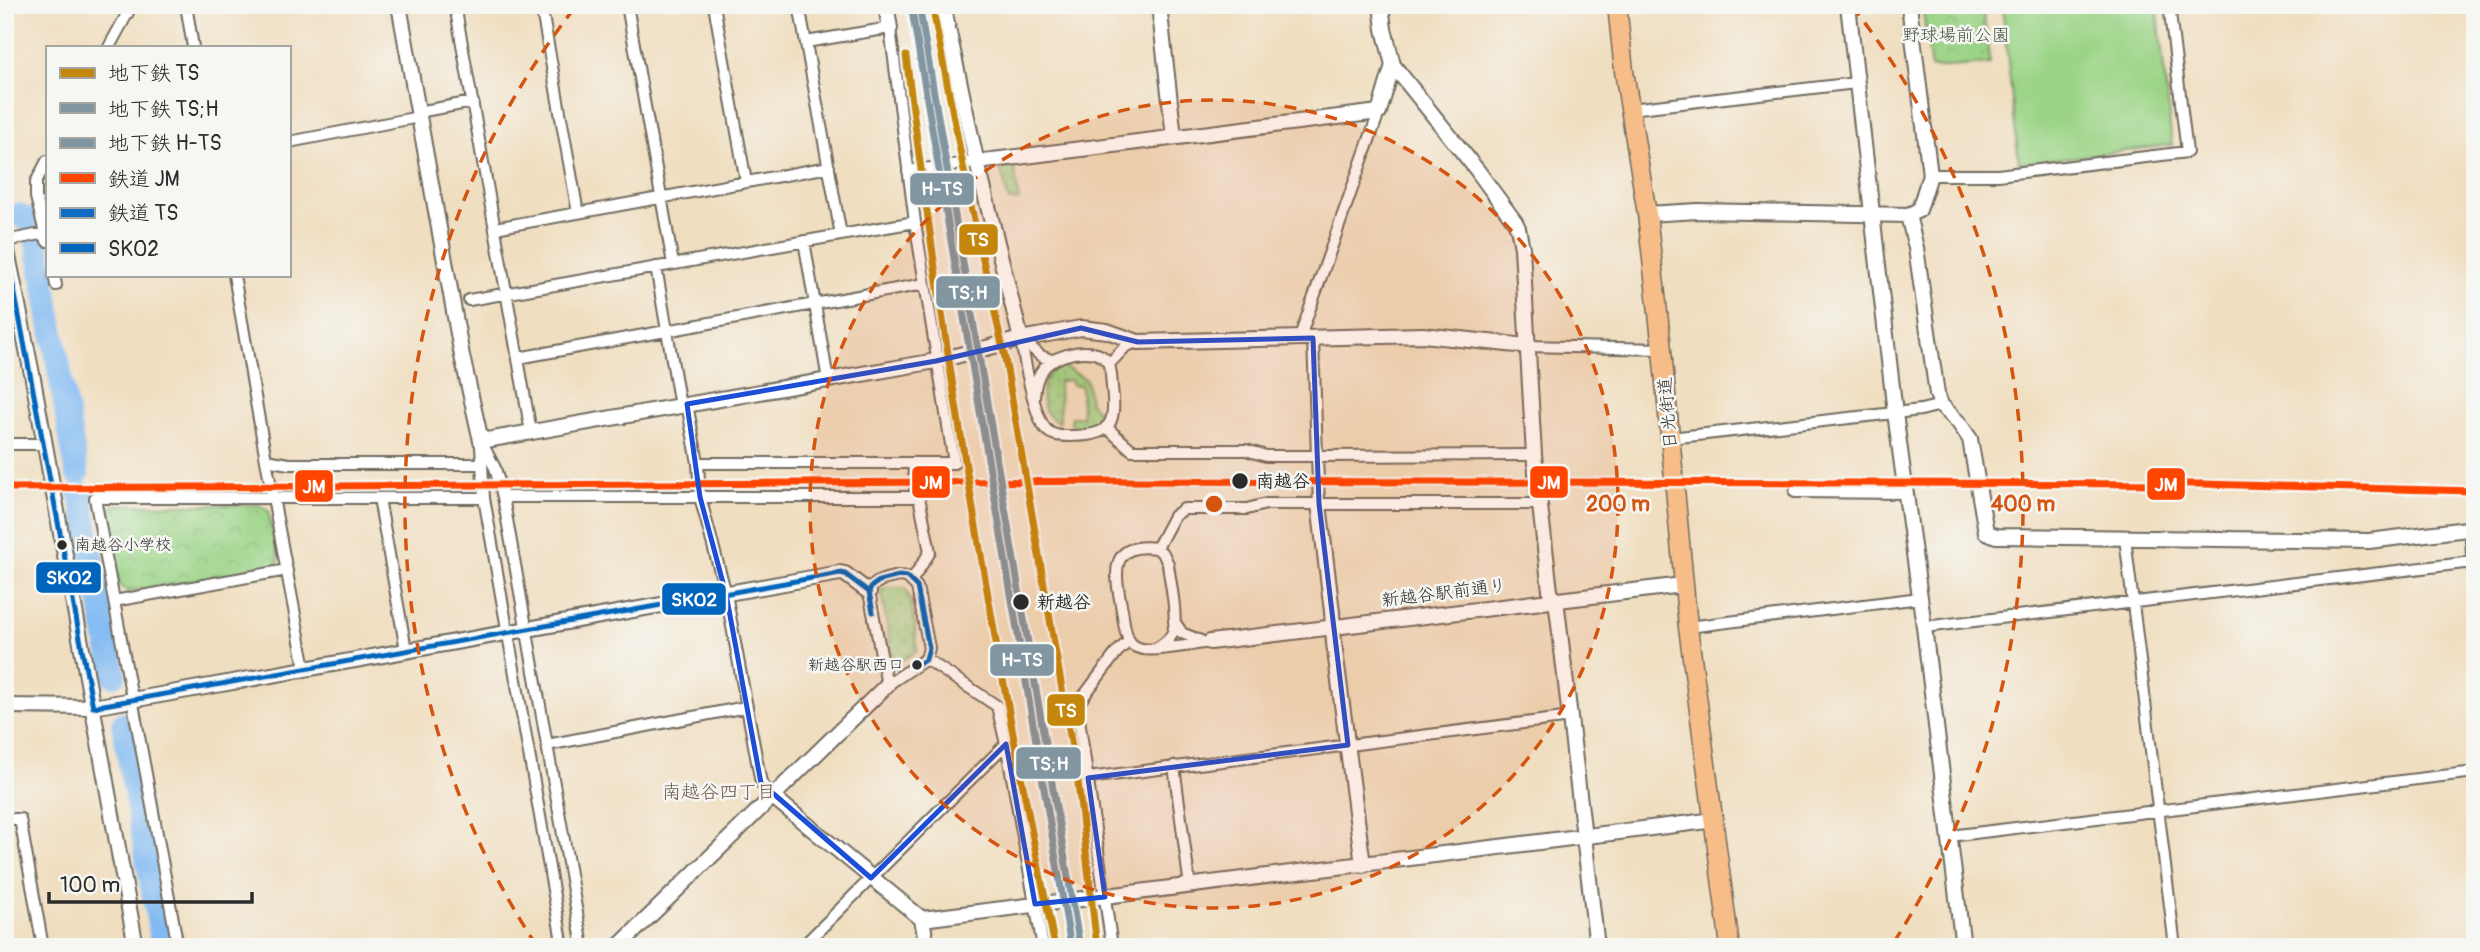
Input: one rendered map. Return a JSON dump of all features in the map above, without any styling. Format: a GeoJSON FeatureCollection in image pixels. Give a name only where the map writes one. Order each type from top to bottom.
{"type":"FeatureCollection","features":[{"type":"Feature","properties":{"kind":"main road","name":"日光街道"},"geometry":{"type":"LineString","coordinates":[[1617,5],[1647,214],[1688,627],[1730,947]]}},
{"type":"Feature","properties":{"kind":"street"},"geometry":{"type":"LineString","coordinates":[[110,46],[132,5]]}},
{"type":"Feature","properties":{"kind":"street"},"geometry":{"type":"LineString","coordinates":[[186,5],[193,46]]}},
{"type":"Feature","properties":{"kind":"street"},"geometry":{"type":"LineString","coordinates":[[399,5],[468,389],[481,441],[495,468],[503,497],[583,947]]}},
{"type":"Feature","properties":{"kind":"street"},"geometry":{"type":"LineString","coordinates":[[456,5],[531,432]]}},
{"type":"Feature","properties":{"kind":"street"},"geometry":{"type":"LineString","coordinates":[[541,5],[578,213]]}},
{"type":"Feature","properties":{"kind":"street"},"geometry":{"type":"LineString","coordinates":[[626,5],[673,264]]}},
{"type":"Feature","properties":{"kind":"street"},"geometry":{"type":"LineString","coordinates":[[714,5],[746,182]]}},
{"type":"Feature","properties":{"kind":"street"},"geometry":{"type":"LineString","coordinates":[[799,5],[841,235]]}},
{"type":"Feature","properties":{"kind":"street"},"geometry":{"type":"LineString","coordinates":[[698,463],[954,463],[915,222],[886,5]]}},
{"type":"Feature","properties":{"kind":"street"},"geometry":{"type":"LineString","coordinates":[[943,5],[977,162],[1034,398],[1044,427],[1053,434],[1091,436],[1106,427],[1113,415],[1114,406],[1109,364],[1103,358],[1088,352],[1051,360],[1041,356],[1021,339]]}},
{"type":"Feature","properties":{"kind":"street"},"geometry":{"type":"LineString","coordinates":[[1159,5],[1174,137]]}},
{"type":"Feature","properties":{"kind":"street"},"geometry":{"type":"LineString","coordinates":[[1381,5],[1393,65],[1477,170],[1518,228],[1522,248],[1526,346],[1538,504],[1571,718],[1597,947]]}},
{"type":"Feature","properties":{"kind":"street"},"geometry":{"type":"LineString","coordinates":[[1847,5],[1895,413],[1963,947]]}},
{"type":"Feature","properties":{"kind":"street"},"geometry":{"type":"LineString","coordinates":[[1647,214],[1698,211],[1908,215],[1919,210],[1930,175],[1909,5]]}},
{"type":"Feature","properties":{"kind":"street"},"geometry":{"type":"LineString","coordinates":[[1930,175],[1998,175],[2187,152],[2169,5]]}},
{"type":"Feature","properties":{"kind":"street"},"geometry":{"type":"LineString","coordinates":[[806,42],[890,28]]}},
{"type":"Feature","properties":{"kind":"street"},"geometry":{"type":"LineString","coordinates":[[1363,865],[1319,504],[1308,338],[1302,331],[1393,65]]}},
{"type":"Feature","properties":{"kind":"street"},"geometry":{"type":"LineString","coordinates":[[1630,109],[1856,83]]}},
{"type":"Feature","properties":{"kind":"street"},"geometry":{"type":"LineString","coordinates":[[290,142],[473,102]]}},
{"type":"Feature","properties":{"kind":"street"},"geometry":{"type":"LineString","coordinates":[[908,171],[1379,112]]}},
{"type":"Feature","properties":{"kind":"street"},"geometry":{"type":"LineString","coordinates":[[46,163],[36,182],[36,197],[46,237],[5,241],[136,947]]}},
{"type":"Feature","properties":{"kind":"street"},"geometry":{"type":"LineString","coordinates":[[495,228],[829,167]]}},
{"type":"Feature","properties":{"kind":"street"},"geometry":{"type":"LineString","coordinates":[[1908,215],[1916,248],[1937,394],[1941,405],[1970,439],[1986,532],[1996,536],[2370,541],[2473,528],[2475,593]]}},
{"type":"Feature","properties":{"kind":"street"},"geometry":{"type":"LineString","coordinates":[[469,300],[915,222]]}},
{"type":"Feature","properties":{"kind":"street"},"geometry":{"type":"LineString","coordinates":[[804,241],[828,380]]}},
{"type":"Feature","properties":{"kind":"street"},"geometry":{"type":"LineString","coordinates":[[656,267],[667,330],[698,463],[700,497],[726,594],[761,783],[772,796],[922,919],[927,947]]}},
{"type":"Feature","properties":{"kind":"street"},"geometry":{"type":"LineString","coordinates":[[234,276],[305,668]]}},
{"type":"Feature","properties":{"kind":"street"},"geometry":{"type":"LineString","coordinates":[[518,358],[925,284]]}},
{"type":"Feature","properties":{"kind":"street"},"geometry":{"type":"LineString","coordinates":[[481,441],[936,361],[1021,339],[1089,328],[1122,335],[1138,342]]}},
{"type":"Feature","properties":{"kind":"street"},"geometry":{"type":"LineString","coordinates":[[1109,364],[1126,346],[1138,342],[1423,335],[1526,346],[1662,349]]}},
{"type":"Feature","properties":{"kind":"street"},"geometry":{"type":"LineString","coordinates":[[1034,398],[1038,377],[1051,360]]}},
{"type":"Feature","properties":{"kind":"street"},"geometry":{"type":"LineString","coordinates":[[1670,438],[1895,413],[1941,405]]}},
{"type":"Feature","properties":{"kind":"street"},"geometry":{"type":"LineString","coordinates":[[1106,427],[1132,450],[1246,450],[1266,456],[1534,455]]}},
{"type":"Feature","properties":{"kind":"street"},"geometry":{"type":"LineString","coordinates":[[481,441],[484,498],[563,947]]}},
{"type":"Feature","properties":{"kind":"street"},"geometry":{"type":"LineString","coordinates":[[5,444],[44,444]]}},
{"type":"Feature","properties":{"kind":"street"},"geometry":{"type":"LineString","coordinates":[[266,460],[289,464],[481,464]]}},
{"type":"Feature","properties":{"kind":"street"},"geometry":{"type":"LineString","coordinates":[[913,463],[916,497]]}},
{"type":"Feature","properties":{"kind":"street"},"geometry":{"type":"LineString","coordinates":[[1795,492],[1906,493]]}},
{"type":"Feature","properties":{"kind":"street"},"geometry":{"type":"LineString","coordinates":[[503,497],[919,497],[930,552],[912,580]]}},
{"type":"Feature","properties":{"kind":"street"},"geometry":{"type":"LineString","coordinates":[[178,947],[95,498],[484,498]]}},
{"type":"Feature","properties":{"kind":"street"},"geometry":{"type":"LineString","coordinates":[[379,498],[407,650]]}},
{"type":"Feature","properties":{"kind":"street"},"geometry":{"type":"LineString","coordinates":[[1157,548],[1174,516],[1184,509],[1247,509],[1266,504],[1538,504]]}},
{"type":"Feature","properties":{"kind":"street"},"geometry":{"type":"LineString","coordinates":[[2125,538],[2175,947]]}},
{"type":"Feature","properties":{"kind":"street"},"geometry":{"type":"LineString","coordinates":[[1157,648],[1168,640],[1174,621],[1168,564],[1157,548],[1131,550],[1123,555],[1116,566],[1115,574],[1129,641],[1139,649],[1157,648],[1210,642]]}},
{"type":"Feature","properties":{"kind":"street"},"geometry":{"type":"LineString","coordinates":[[1924,627],[2473,562]]}},
{"type":"Feature","properties":{"kind":"street"},"geometry":{"type":"LineString","coordinates":[[114,601],[287,570]]}},
{"type":"Feature","properties":{"kind":"street"},"geometry":{"type":"LineString","coordinates":[[5,706],[93,707],[839,573],[845,574],[869,592]]}},
{"type":"Feature","properties":{"kind":"street"},"geometry":{"type":"LineString","coordinates":[[618,947],[887,685],[926,659],[929,648],[918,587],[912,580],[899,576],[879,581],[869,592],[887,685]]}},
{"type":"Feature","properties":{"kind":"street","name":"新越谷駅前通り"},"geometry":{"type":"LineString","coordinates":[[1210,642],[1684,585]]}},
{"type":"Feature","properties":{"kind":"street"},"geometry":{"type":"LineString","coordinates":[[1688,627],[1920,598]]}},
{"type":"Feature","properties":{"kind":"street"},"geometry":{"type":"LineString","coordinates":[[1174,621],[1188,637],[1210,642]]}},
{"type":"Feature","properties":{"kind":"street"},"geometry":{"type":"LineString","coordinates":[[1112,947],[1077,705],[1129,641]]}},
{"type":"Feature","properties":{"kind":"street"},"geometry":{"type":"LineString","coordinates":[[926,659],[997,706],[1043,947]]}},
{"type":"Feature","properties":{"kind":"street"},"geometry":{"type":"LineString","coordinates":[[547,745],[746,707]]}},
{"type":"Feature","properties":{"kind":"street"},"geometry":{"type":"LineString","coordinates":[[1088,778],[1571,718]]}},
{"type":"Feature","properties":{"kind":"street"},"geometry":{"type":"LineString","coordinates":[[802,947],[1006,744]]}},
{"type":"Feature","properties":{"kind":"street"},"geometry":{"type":"LineString","coordinates":[[1174,766],[1190,887]]}},
{"type":"Feature","properties":{"kind":"street"},"geometry":{"type":"LineString","coordinates":[[1950,836],[2475,772]]}},
{"type":"Feature","properties":{"kind":"street"},"geometry":{"type":"LineString","coordinates":[[5,819],[20,819],[43,947]]}},
{"type":"Feature","properties":{"kind":"street"},"geometry":{"type":"LineString","coordinates":[[922,919],[1715,820]]}},
{"type":"Feature","properties":{"kind":"highlighted area"},"geometry":{"type":"Polygon","coordinates":[[[1081,328],[1138,342],[1313,338],[1319,504],[1348,745],[1088,778],[1105,897],[1035,904],[1006,744],[871,878],[761,783],[726,594],[700,497],[687,404],[936,361],[1081,328]]]}},
{"type":"Feature","properties":{"kind":"green space","name":"野球場前公園"},"geometry":{"type":"Polygon","coordinates":[[[1922,5],[1982,5],[1990,64],[1931,68],[1922,5]]]}},
{"type":"Feature","properties":{"kind":"green space"},"geometry":{"type":"Polygon","coordinates":[[[2002,5],[2157,5],[2172,145],[2019,164],[2002,5]]]}},
{"type":"Feature","properties":{"kind":"green space"},"geometry":{"type":"Polygon","coordinates":[[[1014,167],[1019,200],[1009,201],[1000,168],[1014,167]]]}},
{"type":"Feature","properties":{"kind":"green space"},"geometry":{"type":"Polygon","coordinates":[[[1062,366],[1086,379],[1090,402],[1101,417],[1097,423],[1075,427],[1071,424],[1071,417],[1082,417],[1081,386],[1072,385],[1070,380],[1059,381],[1060,422],[1046,412],[1042,394],[1044,385],[1054,370],[1062,366]]]}},
{"type":"Feature","properties":{"kind":"green space"},"geometry":{"type":"Polygon","coordinates":[[[114,505],[259,505],[268,510],[279,561],[275,566],[128,592],[119,585],[107,515],[114,505]]]}},
{"type":"Feature","properties":{"kind":"green space"},"geometry":{"type":"Polygon","coordinates":[[[905,588],[915,627],[917,651],[894,665],[881,590],[905,588]]]}},
{"type":"Feature","properties":{"kind":"waterway"},"geometry":{"type":"LineString","coordinates":[[19,215],[28,220],[35,229]]}},
{"type":"Feature","properties":{"kind":"waterway"},"geometry":{"type":"LineString","coordinates":[[37,242],[77,473]]}},
{"type":"Feature","properties":{"kind":"waterway"},"geometry":{"type":"LineString","coordinates":[[80,493],[84,510]]}},
{"type":"Feature","properties":{"kind":"waterway"},"geometry":{"type":"LineString","coordinates":[[85,519],[114,675]]}},
{"type":"Feature","properties":{"kind":"waterway"},"geometry":{"type":"LineString","coordinates":[[123,724],[163,947]]}},
{"type":"Feature","properties":{"kind":"metro line","name":"H-TS"},"geometry":{"type":"LineString","coordinates":[[911,5],[1071,947]]}},
{"type":"Feature","properties":{"kind":"metro line","name":"TS;H"},"geometry":{"type":"LineString","coordinates":[[919,5],[1080,947]]}},
{"type":"Feature","properties":{"kind":"metro line","name":"TS"},"geometry":{"type":"LineString","coordinates":[[932,5],[970,202],[1005,358],[1078,782],[1097,947]]}},
{"type":"Feature","properties":{"kind":"metro line","name":"TS"},"geometry":{"type":"LineString","coordinates":[[906,56],[972,503],[1011,725],[1055,947]]}},
{"type":"Feature","properties":{"kind":"rail line","name":"TS"},"geometry":{"type":"LineString","coordinates":[[910,6],[1071,947]]}},
{"type":"Feature","properties":{"kind":"rail line","name":"JM"},"geometry":{"type":"LineString","coordinates":[[5,488],[1122,481],[2201,484],[2475,491]]}},
{"type":"Feature","properties":{"kind":"transit line","name":"SK02"},"geometry":{"type":"LineString","coordinates":[[5,242],[93,707]]}},
{"type":"Feature","properties":{"kind":"transit line","name":"SK02"},"geometry":{"type":"LineString","coordinates":[[93,707],[840,573],[869,592],[873,612]]}},
{"type":"Feature","properties":{"kind":"transit line","name":"SK02"},"geometry":{"type":"LineString","coordinates":[[869,592],[879,581],[899,576],[907,577],[917,587],[929,648],[926,659],[913,668]]}},
{"type":"Feature","properties":{"kind":"place","name":"南越谷"},"geometry":{"type":"Point","coordinates":[1240,481]}},
{"type":"Feature","properties":{"kind":"place","name":"南越谷小学校"},"geometry":{"type":"Point","coordinates":[62,545]}},
{"type":"Feature","properties":{"kind":"place","name":"新越谷"},"geometry":{"type":"Point","coordinates":[1021,602]}},
{"type":"Feature","properties":{"kind":"place","name":"新越谷駅西口"},"geometry":{"type":"Point","coordinates":[917,665]}},
{"type":"Feature","properties":{"kind":"district","name":"南越谷四丁目"},"geometry":{"type":"Point","coordinates":[719,792]}}]}
